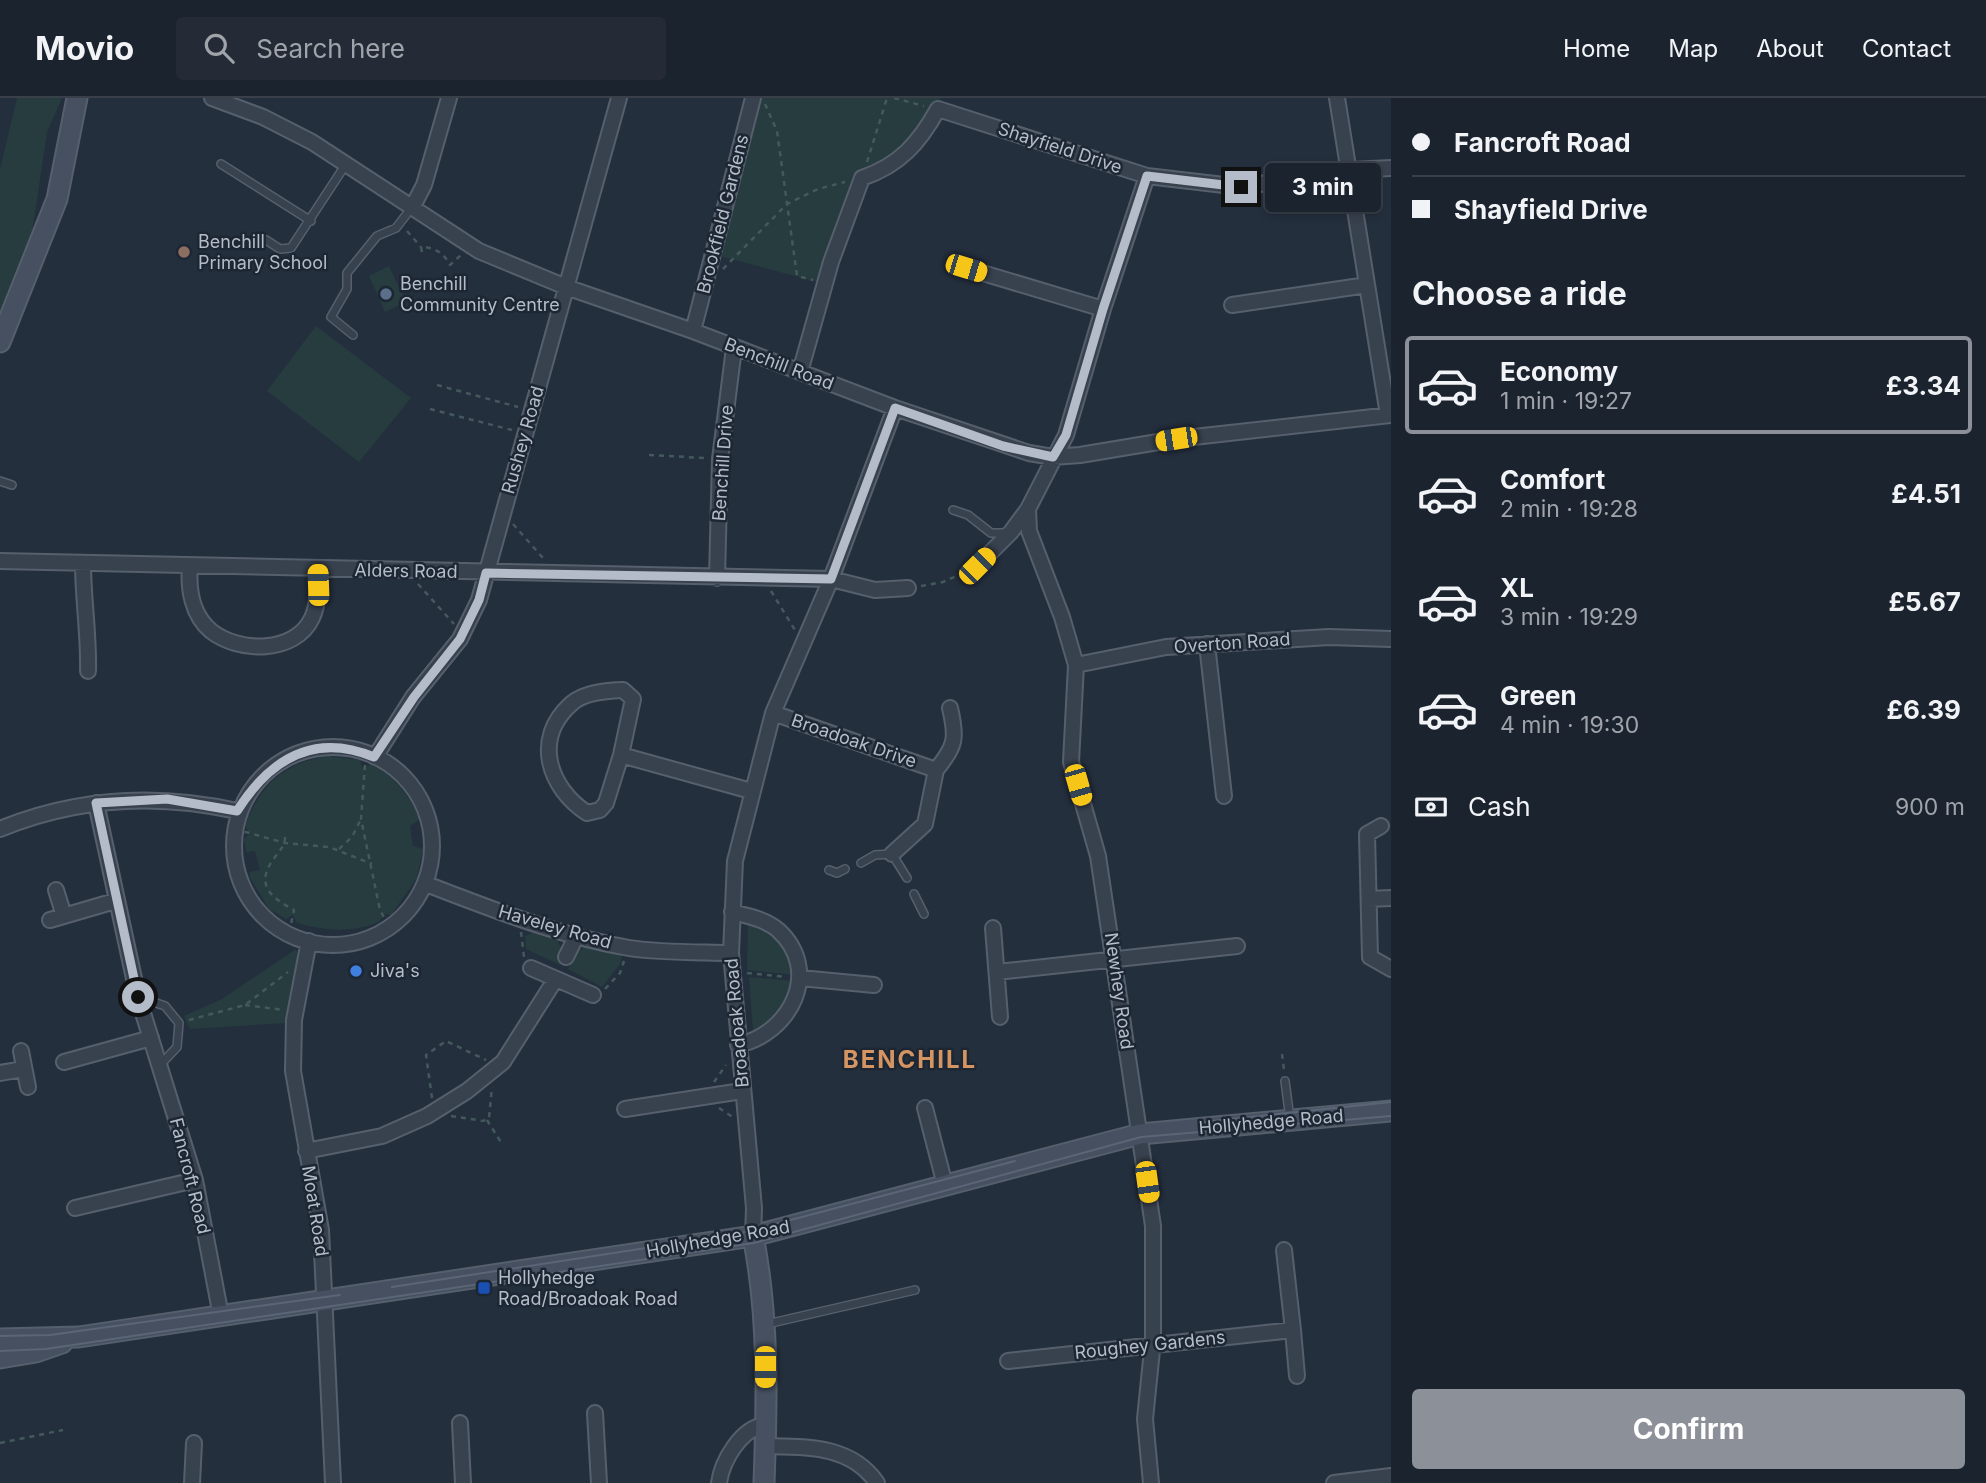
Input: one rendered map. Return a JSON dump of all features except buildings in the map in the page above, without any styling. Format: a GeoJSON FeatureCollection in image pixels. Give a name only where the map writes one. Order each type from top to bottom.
{"type":"FeatureCollection","features":[{"type":"Feature","properties":{"kind":"street"},"geometry":{"type":"LineString","coordinates":[[0,342],[57,199],[77,98]]}},
{"type":"Feature","properties":{"kind":"street","name":"Benchill Road"},"geometry":{"type":"LineString","coordinates":[[212,98],[263,117],[347,164],[469,244],[566,287],[1003,446],[1053,457],[1176,439],[1389,415]]}},
{"type":"Feature","properties":{"kind":"street"},"geometry":{"type":"LineString","coordinates":[[413,206],[424,185],[449,98]]}},
{"type":"Feature","properties":{"kind":"street","name":"Rushey Road"},"geometry":{"type":"LineString","coordinates":[[371,756],[463,634],[479,600],[525,434],[534,417],[566,287],[619,98]]}},
{"type":"Feature","properties":{"kind":"street","name":"Brookfield Gardens"},"geometry":{"type":"LineString","coordinates":[[693,331],[753,98]]}},
{"type":"Feature","properties":{"kind":"street"},"geometry":{"type":"LineString","coordinates":[[1337,98],[1351,170],[1389,415]]}},
{"type":"Feature","properties":{"kind":"street"},"geometry":{"type":"LineString","coordinates":[[800,372],[825,284],[862,178],[899,161],[921,139],[939,104]]}},
{"type":"Feature","properties":{"kind":"street","name":"Shayfield Drive"},"geometry":{"type":"LineString","coordinates":[[939,104],[1147,176],[1241,187],[1351,170],[1391,168]]}},
{"type":"Feature","properties":{"kind":"street"},"geometry":{"type":"LineString","coordinates":[[977,566],[1011,532],[1028,509],[1066,435],[1103,309],[1147,176]]}},
{"type":"Feature","properties":{"kind":"street"},"geometry":{"type":"LineString","coordinates":[[966,268],[1103,309]]}},
{"type":"Feature","properties":{"kind":"street"},"geometry":{"type":"LineString","coordinates":[[1232,305],[1367,285]]}},
{"type":"Feature","properties":{"kind":"street","name":"Benchill Drive"},"geometry":{"type":"LineString","coordinates":[[717,578],[720,459],[734,348]]}},
{"type":"Feature","properties":{"kind":"street","name":"Broadoak Road"},"geometry":{"type":"LineString","coordinates":[[764,1483],[763,1325],[759,1265],[753,1236],[754,1208],[731,953],[735,861],[773,713],[831,579],[895,408]]}},
{"type":"Feature","properties":{"kind":"street","name":"Newhey Road"},"geometry":{"type":"LineString","coordinates":[[1028,509],[1029,531],[1062,617],[1076,665],[1071,762],[1098,856],[1153,1226],[1153,1344],[1145,1419],[1151,1483]]}},
{"type":"Feature","properties":{"kind":"street","name":"Alders Road"},"geometry":{"type":"LineString","coordinates":[[0,561],[547,575],[831,579],[875,590],[908,588]]}},
{"type":"Feature","properties":{"kind":"street"},"geometry":{"type":"LineString","coordinates":[[83,564],[83,607],[89,636],[88,671]]}},
{"type":"Feature","properties":{"kind":"street"},"geometry":{"type":"LineString","coordinates":[[190,566],[191,598],[211,631],[253,647],[278,645],[298,634],[311,620],[317,600],[317,569]]}},
{"type":"Feature","properties":{"kind":"street","name":"Overton Road"},"geometry":{"type":"LineString","coordinates":[[1076,665],[1166,647],[1329,637],[1391,639]]}},
{"type":"Feature","properties":{"kind":"street"},"geometry":{"type":"LineString","coordinates":[[1207,644],[1224,796]]}},
{"type":"Feature","properties":{"kind":"street"},"geometry":{"type":"LineString","coordinates":[[623,690],[633,699],[621,755],[606,803],[600,810],[587,813],[570,802],[555,782],[547,751],[555,726],[572,703],[598,692],[623,690]]}},
{"type":"Feature","properties":{"kind":"street","name":"Broadoak Drive"},"geometry":{"type":"LineString","coordinates":[[892,854],[925,824],[936,770],[951,752],[956,733],[950,708]]}},
{"type":"Feature","properties":{"kind":"street","name":"Broadoak Drive"},"geometry":{"type":"LineString","coordinates":[[773,713],[936,770]]}},
{"type":"Feature","properties":{"kind":"street"},"geometry":{"type":"LineString","coordinates":[[327,748],[371,756],[406,780],[418,793],[426,812],[432,851],[426,884],[407,913],[390,928],[350,944],[308,948],[260,912],[245,888],[235,853],[237,811],[253,785],[278,763],[292,756],[327,748]]}},
{"type":"Feature","properties":{"kind":"street"},"geometry":{"type":"LineString","coordinates":[[621,755],[751,791]]}},
{"type":"Feature","properties":{"kind":"street"},"geometry":{"type":"LineString","coordinates":[[0,829],[46,812],[96,803],[167,799],[237,811]]}},
{"type":"Feature","properties":{"kind":"street","name":"Fancroft Road"},"geometry":{"type":"LineString","coordinates":[[96,803],[115,901],[138,997],[195,1180],[221,1316]]}},
{"type":"Feature","properties":{"kind":"street"},"geometry":{"type":"LineString","coordinates":[[1381,826],[1367,834],[1370,957],[1391,969]]}},
{"type":"Feature","properties":{"kind":"street","name":"Haveley Road"},"geometry":{"type":"LineString","coordinates":[[426,884],[524,921],[576,937],[629,948],[731,953]]}},
{"type":"Feature","properties":{"kind":"street"},"geometry":{"type":"LineString","coordinates":[[56,890],[57,918],[115,901]]}},
{"type":"Feature","properties":{"kind":"street"},"geometry":{"type":"LineString","coordinates":[[1369,899],[1391,898]]}},
{"type":"Feature","properties":{"kind":"street"},"geometry":{"type":"LineString","coordinates":[[732,912],[767,922],[778,930],[791,949],[800,978],[790,1012],[779,1025],[766,1035],[738,1045]]}},
{"type":"Feature","properties":{"kind":"street"},"geometry":{"type":"LineString","coordinates":[[993,929],[1000,1017]]}},
{"type":"Feature","properties":{"kind":"street"},"geometry":{"type":"LineString","coordinates":[[566,957],[576,937]]}},
{"type":"Feature","properties":{"kind":"street"},"geometry":{"type":"LineString","coordinates":[[997,972],[1115,957],[1237,946]]}},
{"type":"Feature","properties":{"kind":"street","name":"Moat Road"},"geometry":{"type":"LineString","coordinates":[[308,948],[295,1012],[293,1071],[321,1230],[333,1483]]}},
{"type":"Feature","properties":{"kind":"street"},"geometry":{"type":"LineString","coordinates":[[531,968],[593,995]]}},
{"type":"Feature","properties":{"kind":"street"},"geometry":{"type":"LineString","coordinates":[[800,978],[874,985]]}},
{"type":"Feature","properties":{"kind":"street"},"geometry":{"type":"LineString","coordinates":[[306,1151],[382,1136],[435,1111],[496,1068],[530,1025],[555,980]]}},
{"type":"Feature","properties":{"kind":"street"},"geometry":{"type":"LineString","coordinates":[[64,1062],[151,1038]]}},
{"type":"Feature","properties":{"kind":"street"},"geometry":{"type":"LineString","coordinates":[[21,1051],[27,1087]]}},
{"type":"Feature","properties":{"kind":"street"},"geometry":{"type":"LineString","coordinates":[[0,1073],[23,1069]]}},
{"type":"Feature","properties":{"kind":"street"},"geometry":{"type":"LineString","coordinates":[[625,1109],[742,1091]]}},
{"type":"Feature","properties":{"kind":"street"},"geometry":{"type":"LineString","coordinates":[[925,1108],[945,1185]]}},
{"type":"Feature","properties":{"kind":"street","name":"Hollyhedge Road"},"geometry":{"type":"LineString","coordinates":[[0,1339],[79,1337],[753,1236],[1140,1133],[1391,1111]]}},
{"type":"Feature","properties":{"kind":"street"},"geometry":{"type":"LineString","coordinates":[[75,1208],[195,1180]]}},
{"type":"Feature","properties":{"kind":"street"},"geometry":{"type":"LineString","coordinates":[[1284,1250],[1297,1376]]}},
{"type":"Feature","properties":{"kind":"street","name":"Roughey Gardens"},"geometry":{"type":"LineString","coordinates":[[1008,1361],[1293,1330]]}},
{"type":"Feature","properties":{"kind":"street","name":"Hollyhedge Road"},"geometry":{"type":"LineString","coordinates":[[0,1358],[36,1352],[79,1337]]}},
{"type":"Feature","properties":{"kind":"street"},"geometry":{"type":"LineString","coordinates":[[595,1413],[599,1483]]}},
{"type":"Feature","properties":{"kind":"street"},"geometry":{"type":"LineString","coordinates":[[460,1423],[463,1483]]}},
{"type":"Feature","properties":{"kind":"street"},"geometry":{"type":"LineString","coordinates":[[719,1483],[727,1459],[739,1442],[753,1429],[765,1425]]}},
{"type":"Feature","properties":{"kind":"street"},"geometry":{"type":"LineString","coordinates":[[192,1483],[194,1443]]}},
{"type":"Feature","properties":{"kind":"street"},"geometry":{"type":"LineString","coordinates":[[765,1446],[827,1449],[850,1457],[869,1471],[877,1483]]}},
{"type":"Feature","properties":{"kind":"street"},"geometry":{"type":"LineString","coordinates":[[1334,1483],[1391,1476]]}},
{"type":"Feature","properties":{"kind":"lane"},"geometry":{"type":"LineString","coordinates":[[221,164],[311,221]]}},
{"type":"Feature","properties":{"kind":"lane"},"geometry":{"type":"LineString","coordinates":[[266,240],[280,248],[291,248],[347,164]]}},
{"type":"Feature","properties":{"kind":"lane"},"geometry":{"type":"LineString","coordinates":[[353,335],[331,317],[347,289],[347,273],[377,236],[399,224],[413,206]]}},
{"type":"Feature","properties":{"kind":"lane"},"geometry":{"type":"LineString","coordinates":[[0,481],[12,485]]}},
{"type":"Feature","properties":{"kind":"lane"},"geometry":{"type":"LineString","coordinates":[[953,510],[968,516],[991,533],[1011,532]]}},
{"type":"Feature","properties":{"kind":"lane"},"geometry":{"type":"LineString","coordinates":[[861,863],[875,855],[892,854],[907,877]]}},
{"type":"Feature","properties":{"kind":"lane"},"geometry":{"type":"LineString","coordinates":[[829,870],[836,873],[845,869]]}},
{"type":"Feature","properties":{"kind":"lane"},"geometry":{"type":"LineString","coordinates":[[915,894],[924,914]]}},
{"type":"Feature","properties":{"kind":"lane"},"geometry":{"type":"LineString","coordinates":[[138,997],[165,1006],[179,1023],[177,1047],[159,1066]]}},
{"type":"Feature","properties":{"kind":"lane"},"geometry":{"type":"LineString","coordinates":[[1285,1081],[1290,1120]]}},
{"type":"Feature","properties":{"kind":"lane"},"geometry":{"type":"LineString","coordinates":[[763,1325],[915,1290]]}},
{"type":"Feature","properties":{"kind":"path"},"geometry":{"type":"LineString","coordinates":[[762,98],[776,131],[797,276],[825,284]]}},
{"type":"Feature","properties":{"kind":"path"},"geometry":{"type":"LineString","coordinates":[[705,286],[787,204],[818,189],[862,178],[887,98]]}},
{"type":"Feature","properties":{"kind":"path"},"geometry":{"type":"LineString","coordinates":[[894,98],[939,104]]}},
{"type":"Feature","properties":{"kind":"path"},"geometry":{"type":"LineString","coordinates":[[399,224],[421,247],[422,252]]}},
{"type":"Feature","properties":{"kind":"path"},"geometry":{"type":"LineString","coordinates":[[421,247],[430,247],[445,256],[450,265],[469,244]]}},
{"type":"Feature","properties":{"kind":"path"},"geometry":{"type":"LineString","coordinates":[[437,385],[534,417]]}},
{"type":"Feature","properties":{"kind":"path"},"geometry":{"type":"LineString","coordinates":[[430,409],[525,434]]}},
{"type":"Feature","properties":{"kind":"path"},"geometry":{"type":"LineString","coordinates":[[649,455],[720,459]]}},
{"type":"Feature","properties":{"kind":"path"},"geometry":{"type":"LineString","coordinates":[[503,514],[548,564],[547,575]]}},
{"type":"Feature","properties":{"kind":"path"},"geometry":{"type":"LineString","coordinates":[[908,588],[943,582],[977,566]]}},
{"type":"Feature","properties":{"kind":"path"},"geometry":{"type":"LineString","coordinates":[[414,572],[414,580],[463,634]]}},
{"type":"Feature","properties":{"kind":"path"},"geometry":{"type":"LineString","coordinates":[[766,579],[767,586],[798,635],[805,639]]}},
{"type":"Feature","properties":{"kind":"path"},"geometry":{"type":"LineString","coordinates":[[338,850],[352,837],[361,819],[371,756]]}},
{"type":"Feature","properties":{"kind":"path"},"geometry":{"type":"LineString","coordinates":[[361,819],[380,910],[390,928]]}},
{"type":"Feature","properties":{"kind":"path"},"geometry":{"type":"LineString","coordinates":[[235,829],[285,843],[312,843],[372,864]]}},
{"type":"Feature","properties":{"kind":"path"},"geometry":{"type":"LineString","coordinates":[[285,837],[285,843],[268,866],[266,887],[272,897],[294,910],[289,934]]}},
{"type":"Feature","properties":{"kind":"path"},"geometry":{"type":"LineString","coordinates":[[524,921],[522,951],[531,968]]}},
{"type":"Feature","properties":{"kind":"path"},"geometry":{"type":"LineString","coordinates":[[245,1004],[308,948]]}},
{"type":"Feature","properties":{"kind":"path"},"geometry":{"type":"LineString","coordinates":[[593,995],[615,979],[629,948]]}},
{"type":"Feature","properties":{"kind":"path"},"geometry":{"type":"LineString","coordinates":[[732,972],[800,978]]}},
{"type":"Feature","properties":{"kind":"path"},"geometry":{"type":"LineString","coordinates":[[179,1023],[245,1004],[295,1012]]}},
{"type":"Feature","properties":{"kind":"path"},"geometry":{"type":"LineString","coordinates":[[487,1120],[463,1120],[435,1111],[426,1055],[446,1041],[496,1068],[487,1120],[502,1144]]}},
{"type":"Feature","properties":{"kind":"path"},"geometry":{"type":"LineString","coordinates":[[1282,1054],[1285,1081]]}},
{"type":"Feature","properties":{"kind":"path"},"geometry":{"type":"LineString","coordinates":[[0,1443],[63,1430]]}},
{"type":"Feature","properties":{"kind":"green space"},"geometry":{"type":"Polygon","coordinates":[[[17,98],[62,98],[47,132],[32,234],[0,314],[0,169],[17,98]]]}},
{"type":"Feature","properties":{"kind":"green space"},"geometry":{"type":"Polygon","coordinates":[[[752,98],[940,98],[938,109],[921,139],[862,178],[825,284],[713,254],[752,98]]]}},
{"type":"Feature","properties":{"kind":"green space"},"geometry":{"type":"Polygon","coordinates":[[[389,266],[406,302],[385,312],[369,276],[389,266]]]}},
{"type":"Feature","properties":{"kind":"green space"},"geometry":{"type":"Polygon","coordinates":[[[316,326],[411,398],[359,462],[267,391],[316,326]]]}},
{"type":"Feature","properties":{"kind":"green space"},"geometry":{"type":"Polygon","coordinates":[[[328,756],[360,760],[362,767],[373,765],[381,770],[401,788],[420,819],[410,826],[413,846],[423,849],[417,878],[391,915],[384,914],[379,922],[369,926],[328,929],[297,923],[293,915],[286,919],[269,909],[249,876],[250,872],[260,870],[255,851],[246,852],[244,839],[250,834],[245,826],[258,799],[286,770],[312,759],[328,756]]]}},
{"type":"Feature","properties":{"kind":"green space"},"geometry":{"type":"Polygon","coordinates":[[[748,921],[776,933],[785,947],[795,975],[747,970],[748,921]]]}},
{"type":"Feature","properties":{"kind":"green space"},"geometry":{"type":"Polygon","coordinates":[[[533,933],[557,940],[564,954],[560,965],[526,949],[525,936],[533,933]]]}},
{"type":"Feature","properties":{"kind":"green space"},"geometry":{"type":"Polygon","coordinates":[[[586,946],[623,951],[620,964],[602,987],[568,969],[577,952],[586,946]]]}},
{"type":"Feature","properties":{"kind":"green space"},"geometry":{"type":"Polygon","coordinates":[[[296,949],[298,957],[286,1023],[190,1029],[184,1016],[222,999],[296,949]]]}},
{"type":"Feature","properties":{"kind":"green space"},"geometry":{"type":"Polygon","coordinates":[[[749,977],[796,981],[775,1017],[753,1031],[749,977]]]}},
{"type":"Feature","properties":{"kind":"tram line"},"geometry":{"type":"LineString","coordinates":[[1203,1122],[1391,1102]]}},
{"type":"Feature","properties":{"kind":"tram line"},"geometry":{"type":"LineString","coordinates":[[0,1351],[46,1349],[754,1243],[1141,1137],[1391,1116]]}},
{"type":"Feature","properties":{"kind":"tram line"},"geometry":{"type":"LineString","coordinates":[[392,1287],[737,1234],[1015,1161]]}},
{"type":"Feature","properties":{"kind":"tram line"},"geometry":{"type":"LineString","coordinates":[[0,1336],[50,1335],[340,1295]]}},
{"type":"Feature","properties":{"kind":"place","name":"Benchill Primary School"},"geometry":{"type":"Point","coordinates":[184,252]}},
{"type":"Feature","properties":{"kind":"place","name":"Benchill Community Centre"},"geometry":{"type":"Point","coordinates":[386,294]}},
{"type":"Feature","properties":{"kind":"place","name":"Jiva's"},"geometry":{"type":"Point","coordinates":[356,971]}},
{"type":"Feature","properties":{"kind":"place","name":"Hollyhedge Road/Broadoak Road"},"geometry":{"type":"Point","coordinates":[484,1288]}},
{"type":"Feature","properties":{"kind":"district","name":"BENCHILL"},"geometry":{"type":"Point","coordinates":[910,1060]}},
{"type":"Feature","properties":{"kind":"route"},"geometry":{"type":"LineString","coordinates":[[138,997],[115,901],[96,803],[122,799],[167,799],[237,811],[253,785],[278,763],[292,756],[309,750],[339,748],[374,757],[414,697],[460,639],[479,600],[486,573],[831,579],[895,408],[1003,446],[1053,457],[1066,435],[1103,309],[1147,176],[1241,187]]}}]}
